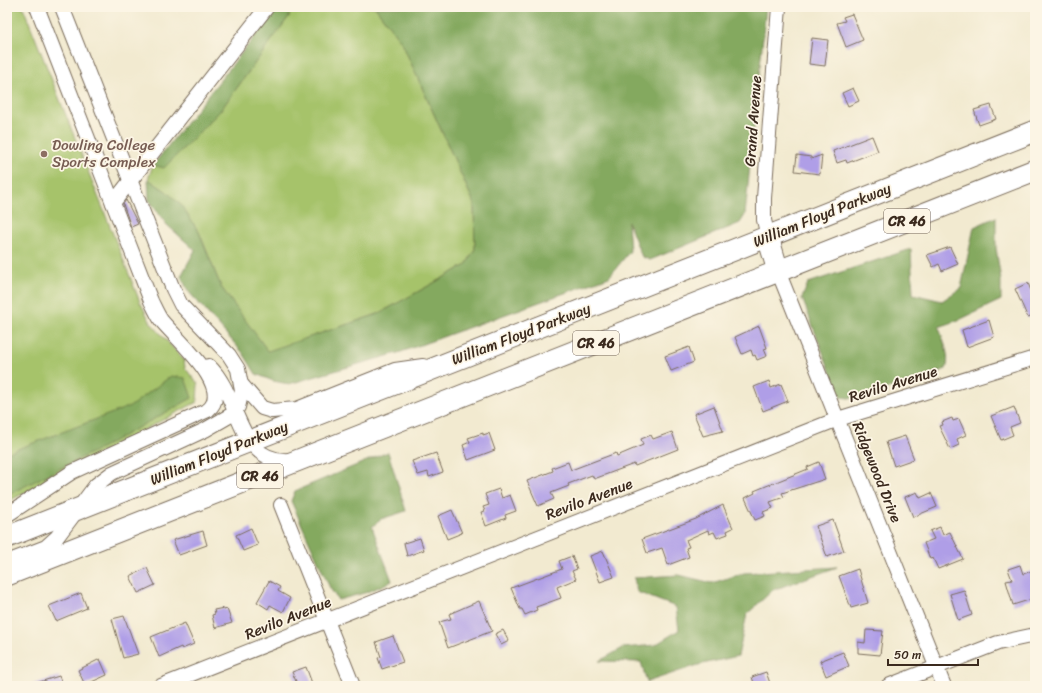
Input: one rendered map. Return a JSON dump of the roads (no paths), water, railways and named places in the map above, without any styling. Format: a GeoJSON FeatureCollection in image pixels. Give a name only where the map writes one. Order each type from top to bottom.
{"type":"FeatureCollection","features":[{"type":"Feature","properties":{"kind":"highway","name":"William Floyd Parkway"},"geometry":{"type":"LineString","coordinates":[[7,537],[1035,132]]}},
{"type":"Feature","properties":{"kind":"highway","name":"CR 46"},"geometry":{"type":"LineString","coordinates":[[7,576],[1035,170]]}},
{"type":"Feature","properties":{"kind":"highway"},"geometry":{"type":"LineString","coordinates":[[768,237],[778,271]]}},
{"type":"Feature","properties":{"kind":"street"},"geometry":{"type":"LineString","coordinates":[[37,7],[151,301],[161,320],[217,373],[228,391],[249,441],[258,452],[283,461],[304,459]]}},
{"type":"Feature","properties":{"kind":"street"},"geometry":{"type":"LineString","coordinates":[[7,562],[46,547],[57,537],[96,485],[112,473],[205,430],[231,415],[242,391],[238,369],[229,355],[181,305],[164,268],[62,7]]}},
{"type":"Feature","properties":{"kind":"street"},"geometry":{"type":"LineString","coordinates":[[113,203],[267,7]]}},
{"type":"Feature","properties":{"kind":"street","name":"Grand Avenue"},"geometry":{"type":"LineString","coordinates":[[768,237],[764,220],[764,198],[779,7]]}},
{"type":"Feature","properties":{"kind":"street"},"geometry":{"type":"LineString","coordinates":[[49,39],[71,30]]}},
{"type":"Feature","properties":{"kind":"street","name":"Ridgewood Drive"},"geometry":{"type":"LineString","coordinates":[[778,271],[944,686]]}},
{"type":"Feature","properties":{"kind":"street"},"geometry":{"type":"LineString","coordinates":[[7,515],[72,472],[201,414],[212,407],[216,396],[206,372],[178,337]]}},
{"type":"Feature","properties":{"kind":"street","name":"Revilo Avenue"},"geometry":{"type":"LineString","coordinates":[[161,686],[838,419],[1035,358]]}},
{"type":"Feature","properties":{"kind":"street"},"geometry":{"type":"LineString","coordinates":[[242,385],[262,408],[272,411],[297,409],[394,370],[451,361]]}},
{"type":"Feature","properties":{"kind":"street"},"geometry":{"type":"LineString","coordinates":[[281,505],[353,686]]}},
{"type":"Feature","properties":{"kind":"street"},"geometry":{"type":"LineString","coordinates":[[888,686],[998,643],[1035,635]]}},
{"type":"Feature","properties":{"kind":"place","name":"Dowling College Sports Complex"},"geometry":{"type":"Point","coordinates":[44,154]}}]}
